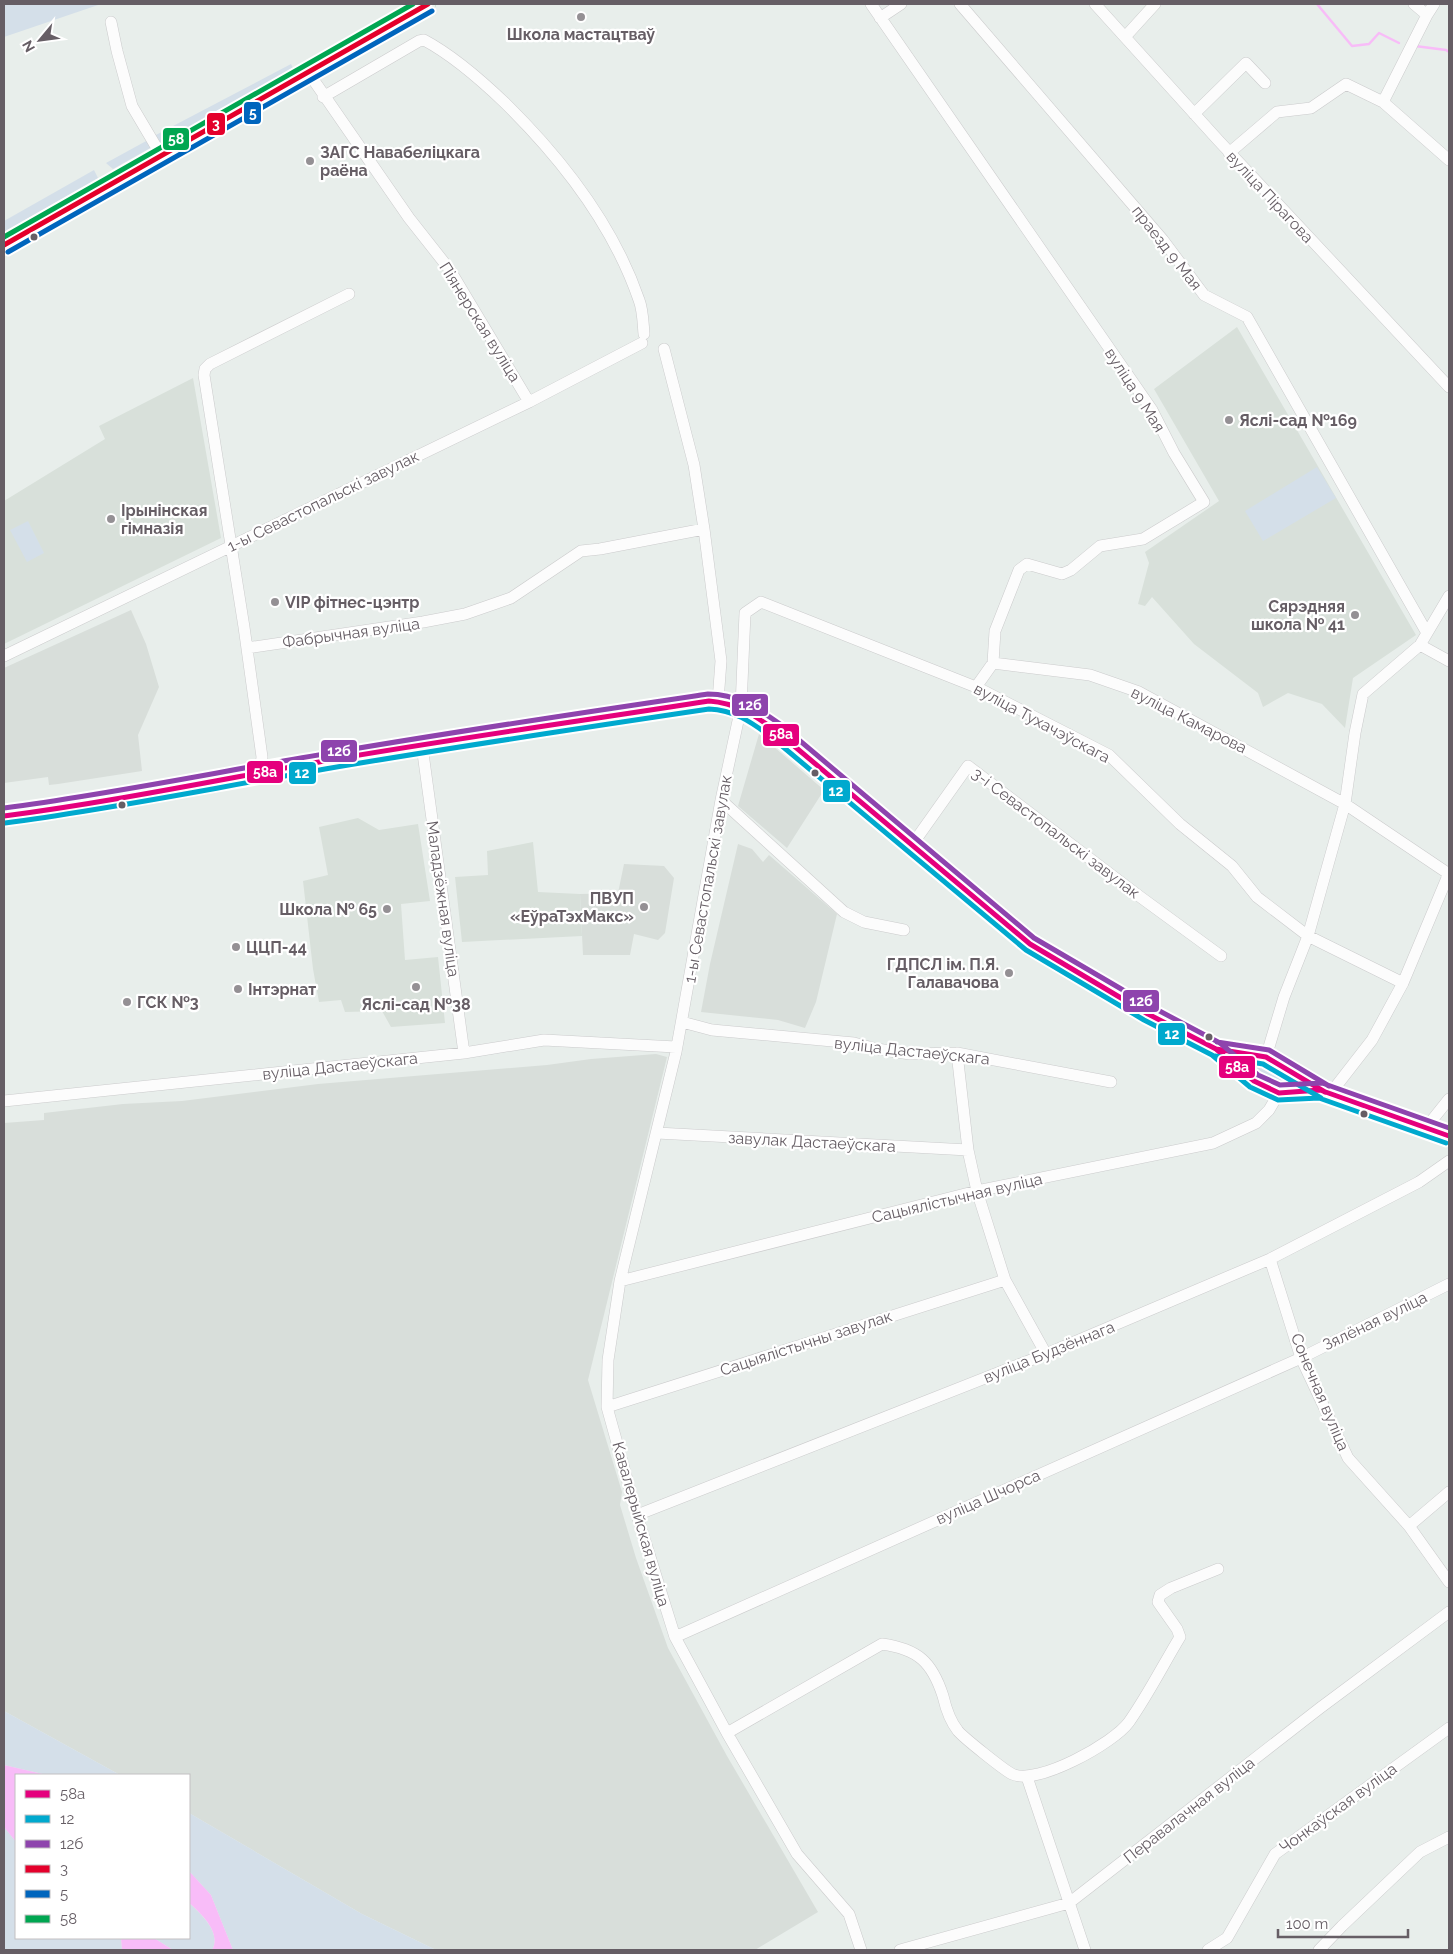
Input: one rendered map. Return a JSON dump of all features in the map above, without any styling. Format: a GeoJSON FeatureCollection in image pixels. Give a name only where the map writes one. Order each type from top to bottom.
{"type":"FeatureCollection","features":[{"type":"Feature","properties":{"kind":"main road"},"geometry":{"type":"LineString","coordinates":[[4,245],[428,4]]}},
{"type":"Feature","properties":{"kind":"street","name":"вуліца 9 Мая"},"geometry":{"type":"LineString","coordinates":[[871,4],[1152,410],[1174,453],[1204,502],[1143,539],[1100,546],[1071,570],[1062,574],[1027,564],[1019,570],[995,631],[993,663]]}},
{"type":"Feature","properties":{"kind":"street"},"geometry":{"type":"LineString","coordinates":[[880,18],[901,4]]}},
{"type":"Feature","properties":{"kind":"street","name":"праезд 9 Мая"},"geometry":{"type":"LineString","coordinates":[[960,4],[1163,240],[1204,295],[1248,317],[1426,633]]}},
{"type":"Feature","properties":{"kind":"street","name":"вуліца Пірагова"},"geometry":{"type":"LineString","coordinates":[[1095,4],[1229,153],[1449,387]]}},
{"type":"Feature","properties":{"kind":"street"},"geometry":{"type":"LineString","coordinates":[[1124,37],[1155,4]]}},
{"type":"Feature","properties":{"kind":"street"},"geometry":{"type":"LineString","coordinates":[[1414,4],[1427,15]]}},
{"type":"Feature","properties":{"kind":"street"},"geometry":{"type":"LineString","coordinates":[[1383,102],[1434,4]]}},
{"type":"Feature","properties":{"kind":"street"},"geometry":{"type":"LineString","coordinates":[[112,22],[117,51],[132,106],[161,155]]}},
{"type":"Feature","properties":{"kind":"street","name":"1-ы Севастопальскі завулак"},"geometry":{"type":"LineString","coordinates":[[4,656],[232,544],[529,402],[643,338],[640,302],[618,250],[579,185],[517,114],[486,84],[438,47],[424,40],[419,41],[323,97]]}},
{"type":"Feature","properties":{"kind":"street"},"geometry":{"type":"LineString","coordinates":[[1194,114],[1246,63],[1265,83]]}},
{"type":"Feature","properties":{"kind":"street","name":"Піянерская вуліца"},"geometry":{"type":"LineString","coordinates":[[308,72],[323,97],[409,218],[450,270],[529,402]]}},
{"type":"Feature","properties":{"kind":"street"},"geometry":{"type":"LineString","coordinates":[[1229,153],[1277,112],[1311,108],[1346,84],[1383,102],[1449,160]]}},
{"type":"Feature","properties":{"kind":"street"},"geometry":{"type":"LineString","coordinates":[[260,772],[262,757],[232,544],[204,376],[205,369],[210,364],[349,294]]}},
{"type":"Feature","properties":{"kind":"street"},"geometry":{"type":"LineString","coordinates":[[664,349],[694,465],[704,529],[721,661],[718,702]]}},
{"type":"Feature","properties":{"kind":"street","name":"Фабрычная вуліца"},"geometry":{"type":"LineString","coordinates":[[247,648],[465,614],[512,598],[531,587],[581,551],[704,529]]}},
{"type":"Feature","properties":{"kind":"street"},"geometry":{"type":"LineString","coordinates":[[1263,1057],[1308,936],[1345,804],[1355,733],[1364,694],[1420,645],[1449,596]]}},
{"type":"Feature","properties":{"kind":"street","name":"вуліца Тухачэўскага"},"geometry":{"type":"LineString","coordinates":[[741,706],[744,613],[761,602],[976,687],[1109,754],[1180,824],[1232,866],[1257,897],[1308,936],[1403,983]]}},
{"type":"Feature","properties":{"kind":"street"},"geometry":{"type":"LineString","coordinates":[[1420,645],[1449,661]]}},
{"type":"Feature","properties":{"kind":"street"},"geometry":{"type":"LineString","coordinates":[[976,687],[993,663]]}},
{"type":"Feature","properties":{"kind":"street","name":"вуліца Камарова"},"geometry":{"type":"LineString","coordinates":[[993,663],[1090,675],[1139,692],[1345,804],[1449,873]]}},
{"type":"Feature","properties":{"kind":"street"},"geometry":{"type":"LineString","coordinates":[[4,816],[422,746],[709,701],[729,702],[741,706],[775,730],[1030,944],[1148,1014],[1216,1049],[1254,1081],[1279,1093],[1325,1092],[1372,1040],[1403,983],[1449,873]]}},
{"type":"Feature","properties":{"kind":"street","name":"1-ы Севастопальскі завулак"},"geometry":{"type":"LineString","coordinates":[[676,1050],[721,800],[741,706]]}},
{"type":"Feature","properties":{"kind":"street","name":"Маладзёжная вуліца"},"geometry":{"type":"LineString","coordinates":[[422,746],[464,1053]]}},
{"type":"Feature","properties":{"kind":"street","name":"3-і Севастопальскі завулак"},"geometry":{"type":"LineString","coordinates":[[912,845],[968,766],[1221,956]]}},
{"type":"Feature","properties":{"kind":"street"},"geometry":{"type":"LineString","coordinates":[[721,800],[844,912],[864,922],[904,930]]}},
{"type":"Feature","properties":{"kind":"street","name":"вуліца Дастаеўскага"},"geometry":{"type":"LineString","coordinates":[[682,1022],[712,1030],[854,1044],[910,1054],[957,1053],[1111,1082]]}},
{"type":"Feature","properties":{"kind":"street","name":"вуліца Дастаеўскага"},"geometry":{"type":"LineString","coordinates":[[4,1101],[464,1053],[544,1040],[676,1050]]}},
{"type":"Feature","properties":{"kind":"street"},"geometry":{"type":"LineString","coordinates":[[1216,1049],[1263,1057],[1288,1069],[1325,1092],[1449,1136]]}},
{"type":"Feature","properties":{"kind":"street","name":"Кавалерыйская вуліца"},"geometry":{"type":"LineString","coordinates":[[676,1050],[620,1282],[608,1360],[607,1407],[636,1516],[675,1637],[726,1733],[797,1854],[849,1914],[861,1950]]}},
{"type":"Feature","properties":{"kind":"street"},"geometry":{"type":"LineString","coordinates":[[957,1053],[968,1150],[977,1191],[1005,1280],[1046,1354]]}},
{"type":"Feature","properties":{"kind":"street"},"geometry":{"type":"LineString","coordinates":[[1254,1081],[1250,1066],[1252,1061],[1263,1057]]}},
{"type":"Feature","properties":{"kind":"street"},"geometry":{"type":"LineString","coordinates":[[1279,1093],[1286,1091],[1293,1083],[1292,1074],[1288,1069]]}},
{"type":"Feature","properties":{"kind":"street","name":"Сацыялістычная вуліца"},"geometry":{"type":"LineString","coordinates":[[620,1282],[977,1191],[1213,1143],[1256,1123],[1269,1110],[1279,1093]]}},
{"type":"Feature","properties":{"kind":"street"},"geometry":{"type":"LineString","coordinates":[[1425,1129],[1449,1099]]}},
{"type":"Feature","properties":{"kind":"street","name":"завулак Дастаеўскага"},"geometry":{"type":"LineString","coordinates":[[657,1134],[968,1150]]}},
{"type":"Feature","properties":{"kind":"street","name":"вуліца Будзённага"},"geometry":{"type":"LineString","coordinates":[[636,1516],[1046,1354],[1270,1259],[1419,1182],[1449,1161]]}},
{"type":"Feature","properties":{"kind":"street","name":"Сонечная вуліца"},"geometry":{"type":"LineString","coordinates":[[1270,1259],[1301,1358],[1348,1458],[1409,1526],[1449,1582]]}},
{"type":"Feature","properties":{"kind":"street","name":"Сацыялістычны завулак"},"geometry":{"type":"LineString","coordinates":[[607,1407],[1005,1280]]}},
{"type":"Feature","properties":{"kind":"street","name":"Зялёная вуліца"},"geometry":{"type":"LineString","coordinates":[[1301,1358],[1449,1284]]}},
{"type":"Feature","properties":{"kind":"street","name":"вуліца Шчорса"},"geometry":{"type":"LineString","coordinates":[[675,1637],[1301,1358]]}},
{"type":"Feature","properties":{"kind":"street"},"geometry":{"type":"LineString","coordinates":[[1409,1526],[1449,1492]]}},
{"type":"Feature","properties":{"kind":"street"},"geometry":{"type":"LineString","coordinates":[[726,1733],[882,1644],[902,1647],[925,1661],[936,1676],[948,1715],[958,1731],[1012,1774],[1027,1777],[1043,1774],[1074,1760],[1116,1736],[1129,1723],[1180,1637],[1177,1629],[1158,1602],[1160,1595],[1171,1588],[1218,1568]]}},
{"type":"Feature","properties":{"kind":"street","name":"Перавалачная вуліца"},"geometry":{"type":"LineString","coordinates":[[900,1950],[1069,1903],[1320,1708],[1449,1612]]}},
{"type":"Feature","properties":{"kind":"street","name":"Чонкаўская вуліца"},"geometry":{"type":"LineString","coordinates":[[1208,1950],[1227,1938],[1275,1854],[1449,1728]]}},
{"type":"Feature","properties":{"kind":"street"},"geometry":{"type":"LineString","coordinates":[[1027,1777],[1085,1950]]}},
{"type":"Feature","properties":{"kind":"street"},"geometry":{"type":"LineString","coordinates":[[1319,1950],[1420,1852],[1449,1837]]}},
{"type":"Feature","properties":{"kind":"shaded area"},"geometry":{"type":"Polygon","coordinates":[[[4,4],[101,4],[4,37],[4,4]]]}},
{"type":"Feature","properties":{"kind":"shaded area"},"geometry":{"type":"Polygon","coordinates":[[[291,64],[293,68],[159,144],[154,136],[291,64]]]}},
{"type":"Feature","properties":{"kind":"shaded area"},"geometry":{"type":"Polygon","coordinates":[[[148,140],[152,147],[113,169],[106,163],[148,140]]]}},
{"type":"Feature","properties":{"kind":"shaded area"},"geometry":{"type":"Polygon","coordinates":[[[94,170],[98,178],[4,232],[4,221],[94,170]]]}},
{"type":"Feature","properties":{"kind":"shaded area"},"geometry":{"type":"Polygon","coordinates":[[[1237,327],[1416,635],[1353,678],[1345,728],[1322,704],[1288,693],[1263,707],[1258,693],[1194,644],[1152,597],[1145,606],[1138,604],[1149,563],[1145,552],[1219,501],[1154,389],[1237,327]]]}},
{"type":"Feature","properties":{"kind":"shaded area","name":"Ірынінская гімназія"},"geometry":{"type":"Polygon","coordinates":[[[193,378],[221,538],[4,644],[4,501],[105,439],[99,426],[193,378]]]}},
{"type":"Feature","properties":{"kind":"shaded area"},"geometry":{"type":"Polygon","coordinates":[[[1317,467],[1336,498],[1263,541],[1245,511],[1317,467]]]}},
{"type":"Feature","properties":{"kind":"shaded area"},"geometry":{"type":"Polygon","coordinates":[[[28,521],[44,553],[27,562],[10,530],[28,521]]]}},
{"type":"Feature","properties":{"kind":"shaded area"},"geometry":{"type":"Polygon","coordinates":[[[131,610],[146,644],[159,687],[138,735],[142,771],[49,785],[48,777],[4,783],[4,668],[131,610]]]}},
{"type":"Feature","properties":{"kind":"shaded area"},"geometry":{"type":"Polygon","coordinates":[[[759,734],[824,790],[787,848],[738,806],[759,734]]]}},
{"type":"Feature","properties":{"kind":"shaded area"},"geometry":{"type":"Polygon","coordinates":[[[358,818],[379,830],[418,824],[430,901],[401,904],[405,960],[438,957],[445,1023],[391,1027],[382,1011],[345,1012],[341,1000],[319,1002],[313,969],[303,881],[328,875],[319,827],[358,818]]]}},
{"type":"Feature","properties":{"kind":"shaded area"},"geometry":{"type":"Polygon","coordinates":[[[533,842],[538,892],[580,894],[582,936],[462,942],[455,877],[488,875],[487,851],[533,842]]]}},
{"type":"Feature","properties":{"kind":"shaded area"},"geometry":{"type":"Polygon","coordinates":[[[738,844],[752,849],[763,862],[769,855],[837,914],[816,1002],[805,1028],[778,1020],[701,1012],[710,964],[738,844]]]}},
{"type":"Feature","properties":{"kind":"shaded area","name":"ПВУП «ЕўраТэхМакс»"},"geometry":{"type":"Polygon","coordinates":[[[624,864],[664,866],[674,878],[665,933],[658,940],[634,934],[630,955],[583,955],[580,894],[618,893],[624,864]]]}},
{"type":"Feature","properties":{"kind":"shaded area"},"geometry":{"type":"Polygon","coordinates":[[[656,1054],[667,1057],[588,1380],[622,1492],[620,1505],[636,1558],[668,1648],[727,1756],[818,1912],[755,1950],[436,1950],[362,1914],[190,1814],[190,1774],[118,1774],[4,1711],[4,1123],[44,1120],[44,1113],[123,1104],[182,1101],[318,1084],[547,1065],[591,1059],[656,1054]]]}},
{"type":"Feature","properties":{"kind":"shaded area"},"geometry":{"type":"Polygon","coordinates":[[[1261,1060],[1283,1069],[1290,1079],[1283,1088],[1268,1084],[1253,1073],[1254,1066],[1261,1060]]]}},
{"type":"Feature","properties":{"kind":"shaded area"},"geometry":{"type":"Polygon","coordinates":[[[4,1711],[118,1774],[43,1774],[4,1765],[4,1711]]]}},
{"type":"Feature","properties":{"kind":"shaded area"},"geometry":{"type":"Polygon","coordinates":[[[4,1765],[43,1774],[15,1774],[15,1841],[4,1827],[4,1765]]]}},
{"type":"Feature","properties":{"kind":"shaded area"},"geometry":{"type":"Polygon","coordinates":[[[190,1814],[362,1914],[436,1950],[233,1950],[211,1895],[190,1872],[190,1814]]]}},
{"type":"Feature","properties":{"kind":"shaded area"},"geometry":{"type":"Polygon","coordinates":[[[4,1827],[15,1841],[15,1939],[121,1939],[122,1950],[4,1950],[4,1827]]]}},
{"type":"Feature","properties":{"kind":"shaded area"},"geometry":{"type":"Polygon","coordinates":[[[190,1872],[211,1895],[233,1950],[212,1950],[214,1937],[212,1930],[199,1912],[190,1904],[190,1872]]]}},
{"type":"Feature","properties":{"kind":"shaded area"},"geometry":{"type":"Polygon","coordinates":[[[190,1904],[209,1924],[214,1937],[212,1950],[173,1950],[156,1939],[190,1939],[190,1904]]]}},
{"type":"Feature","properties":{"kind":"shaded area"},"geometry":{"type":"Polygon","coordinates":[[[121,1939],[156,1939],[173,1950],[122,1950],[121,1939]]]}},
{"type":"Feature","properties":{"kind":"waterway"},"geometry":{"type":"LineString","coordinates":[[1317,4],[1352,46],[1369,44],[1379,33],[1399,43]]}},
{"type":"Feature","properties":{"kind":"waterway"},"geometry":{"type":"LineString","coordinates":[[1415,46],[1449,52]]}},
{"type":"Feature","properties":{"kind":"transit line","name":"58"},"geometry":{"type":"LineString","coordinates":[[4,237],[413,4]]}},
{"type":"Feature","properties":{"kind":"transit line","name":"3"},"geometry":{"type":"LineString","coordinates":[[4,245],[428,4]]}},
{"type":"Feature","properties":{"kind":"transit line","name":"5"},"geometry":{"type":"LineString","coordinates":[[8,252],[432,11]]}},
{"type":"Feature","properties":{"kind":"transit line","name":"12б"},"geometry":{"type":"LineString","coordinates":[[4,808],[516,723],[708,694],[728,696],[755,707],[780,724],[1034,938],[1152,1007],[1220,1043],[1258,1075],[1280,1085],[1322,1083],[1449,1128]]}},
{"type":"Feature","properties":{"kind":"transit line","name":"58а"},"geometry":{"type":"LineString","coordinates":[[4,816],[420,745],[709,701],[719,702],[736,707],[760,719],[775,730],[1030,944],[1148,1014],[1216,1049],[1254,1081],[1279,1093],[1320,1090],[1449,1136]]}},
{"type":"Feature","properties":{"kind":"transit line","name":"12"},"geometry":{"type":"LineString","coordinates":[[5,823],[421,753],[709,709],[718,710],[734,714],[770,736],[1026,950],[1144,1020],[1212,1055],[1250,1087],[1278,1100],[1319,1098],[1446,1143]]}},
{"type":"Feature","properties":{"kind":"transit line","name":"12б"},"geometry":{"type":"LineString","coordinates":[[1217,1042],[1269,1050],[1329,1086]]}},
{"type":"Feature","properties":{"kind":"transit line","name":"58а"},"geometry":{"type":"LineString","coordinates":[[1216,1049],[1266,1057],[1325,1092]]}},
{"type":"Feature","properties":{"kind":"transit line","name":"12"},"geometry":{"type":"LineString","coordinates":[[1215,1056],[1263,1064],[1321,1098]]}},
{"type":"Feature","properties":{"kind":"place","name":"Школа мастацтваў"},"geometry":{"type":"Point","coordinates":[581,17]}},
{"type":"Feature","properties":{"kind":"place","name":"ЗАГС Навабеліцкага раёна"},"geometry":{"type":"Point","coordinates":[310,161]}},
{"type":"Feature","properties":{"kind":"place","name":"Яслі-сад №169"},"geometry":{"type":"Point","coordinates":[1229,420]}},
{"type":"Feature","properties":{"kind":"place","name":"Ірынінская гімназія"},"geometry":{"type":"Point","coordinates":[111,519]}},
{"type":"Feature","properties":{"kind":"place","name":"VIP фітнес-цэнтр"},"geometry":{"type":"Point","coordinates":[275,602]}},
{"type":"Feature","properties":{"kind":"place","name":"Сярэдняя школа № 41"},"geometry":{"type":"Point","coordinates":[1355,615]}},
{"type":"Feature","properties":{"kind":"place","name":"ПВУП «ЕўраТэхМакс»"},"geometry":{"type":"Point","coordinates":[644,907]}},
{"type":"Feature","properties":{"kind":"place","name":"Школа № 65"},"geometry":{"type":"Point","coordinates":[387,909]}},
{"type":"Feature","properties":{"kind":"place","name":"ЦЦП-44"},"geometry":{"type":"Point","coordinates":[236,947]}},
{"type":"Feature","properties":{"kind":"place","name":"ГДПСЛ ім. П.Я. Галавачова"},"geometry":{"type":"Point","coordinates":[1009,973]}},
{"type":"Feature","properties":{"kind":"place","name":"Яслі-сад №38"},"geometry":{"type":"Point","coordinates":[416,987]}},
{"type":"Feature","properties":{"kind":"place","name":"Інтэрнат"},"geometry":{"type":"Point","coordinates":[238,989]}},
{"type":"Feature","properties":{"kind":"place","name":"ГСК №3"},"geometry":{"type":"Point","coordinates":[127,1002]}}]}
